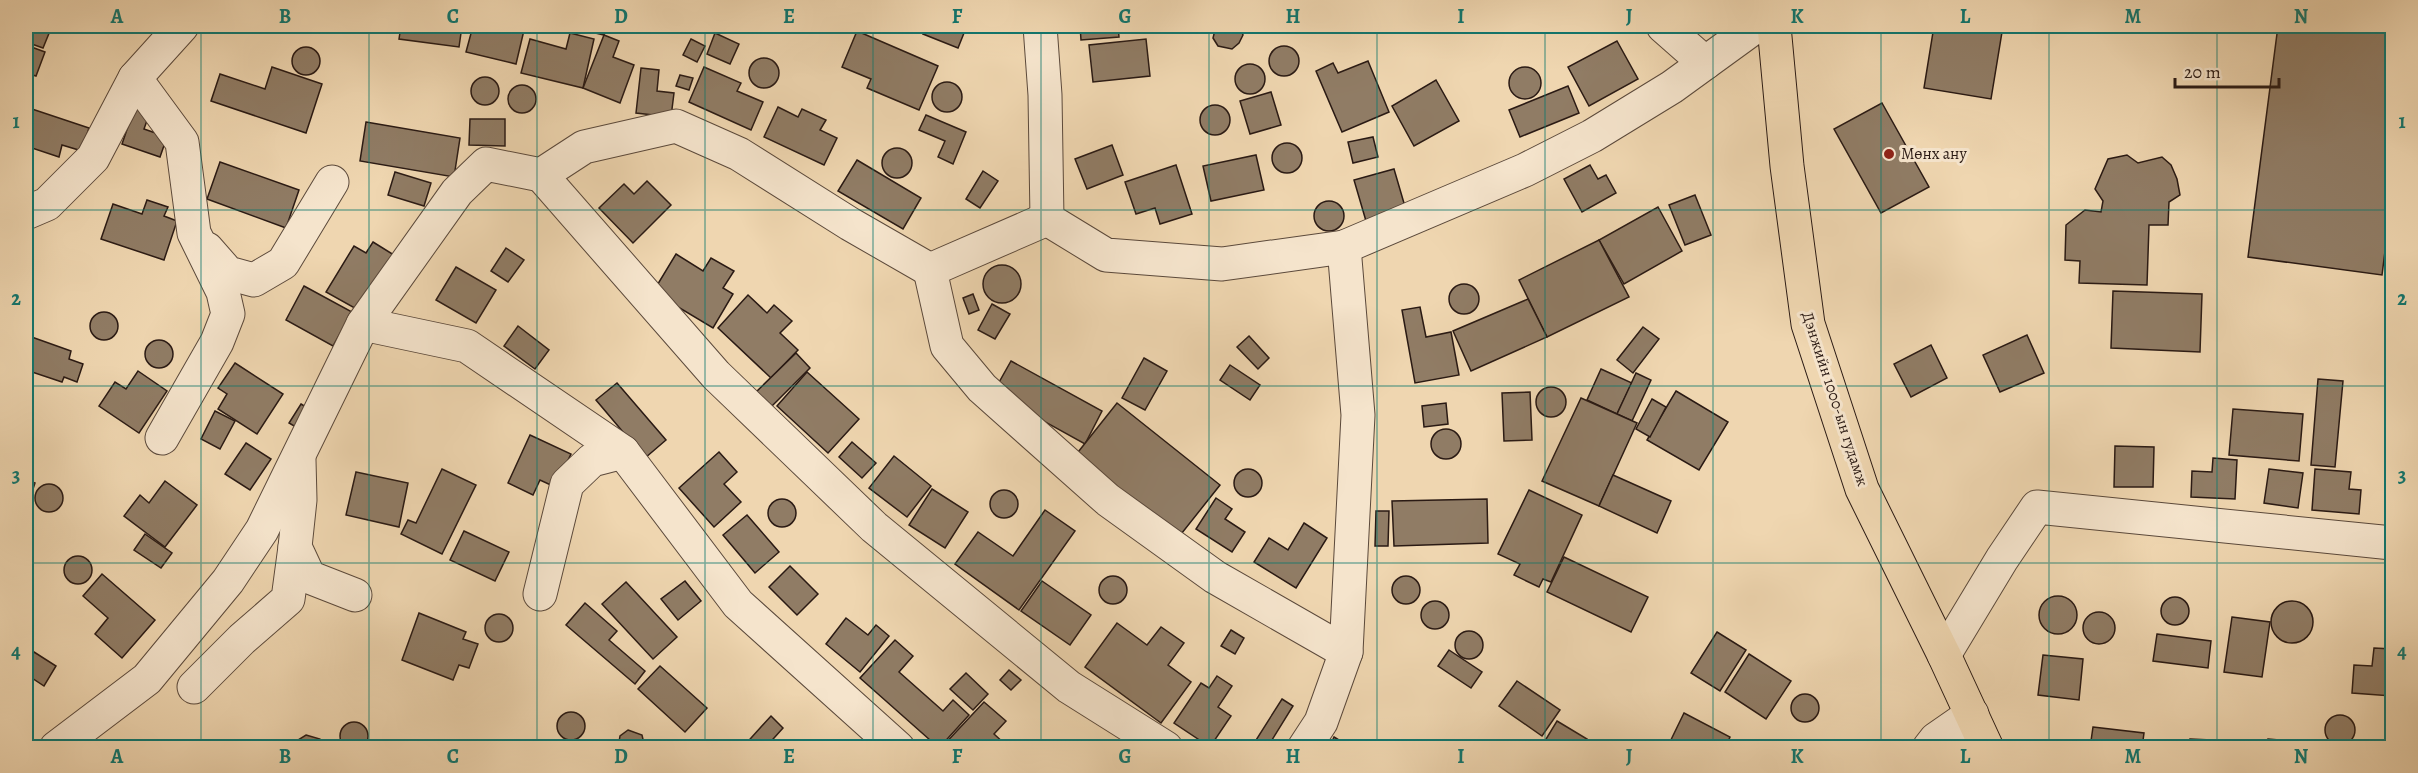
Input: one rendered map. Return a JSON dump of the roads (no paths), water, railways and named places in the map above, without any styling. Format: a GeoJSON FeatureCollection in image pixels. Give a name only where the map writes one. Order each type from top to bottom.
{"type":"FeatureCollection","features":[{"type":"Feature","properties":{"kind":"main road","name":"Дэнжийн 1000-ын гудамж"},"geometry":{"type":"LineString","coordinates":[[1774,26],[1786,166],[1808,324],[1863,489],[1987,747]]}},
{"type":"Feature","properties":{"kind":"street"},"geometry":{"type":"LineString","coordinates":[[33,205],[93,158],[135,78],[182,26]]}},
{"type":"Feature","properties":{"kind":"street"},"geometry":{"type":"LineString","coordinates":[[1040,26],[1045,95],[1047,219]]}},
{"type":"Feature","properties":{"kind":"street"},"geometry":{"type":"LineString","coordinates":[[1663,26],[1705,63]]}},
{"type":"Feature","properties":{"kind":"street"},"geometry":{"type":"LineString","coordinates":[[1047,219],[1106,255],[1222,264],[1344,248],[1525,170],[1592,136],[1672,87],[1756,26]]}},
{"type":"Feature","properties":{"kind":"street"},"geometry":{"type":"LineString","coordinates":[[135,78],[182,142],[194,233],[223,292],[228,314],[217,342],[162,438]]}},
{"type":"Feature","properties":{"kind":"street"},"geometry":{"type":"LineString","coordinates":[[541,175],[584,147],[676,126],[739,154],[850,225],[930,270],[947,346],[982,388],[1108,500],[1215,577],[1346,652]]}},
{"type":"Feature","properties":{"kind":"street"},"geometry":{"type":"LineString","coordinates":[[56,747],[147,679],[228,581],[262,530],[298,452],[307,440],[363,324],[457,192],[486,164],[541,175],[716,375],[874,527],[1069,687],[1166,747]]}},
{"type":"Feature","properties":{"kind":"street"},"geometry":{"type":"LineString","coordinates":[[194,233],[228,273],[254,280],[283,263],[332,182]]}},
{"type":"Feature","properties":{"kind":"street"},"geometry":{"type":"LineString","coordinates":[[930,270],[1047,219]]}},
{"type":"Feature","properties":{"kind":"street"},"geometry":{"type":"LineString","coordinates":[[1304,747],[1321,722],[1346,652],[1359,415],[1344,248]]}},
{"type":"Feature","properties":{"kind":"street"},"geometry":{"type":"LineString","coordinates":[[363,324],[468,346],[623,452],[738,604],[898,747]]}},
{"type":"Feature","properties":{"kind":"street"},"geometry":{"type":"LineString","coordinates":[[194,687],[242,639],[288,599],[300,500],[298,452]]}},
{"type":"Feature","properties":{"kind":"street"},"geometry":{"type":"LineString","coordinates":[[540,594],[567,484],[592,460],[623,452]]}},
{"type":"Feature","properties":{"kind":"street"},"geometry":{"type":"LineString","coordinates":[[1944,655],[2037,507],[2392,543]]}},
{"type":"Feature","properties":{"kind":"street"},"geometry":{"type":"LineString","coordinates":[[295,547],[309,577],[355,595]]}},
{"type":"Feature","properties":{"kind":"street"},"geometry":{"type":"LineString","coordinates":[[1929,745],[1972,714]]}},
{"type":"Feature","properties":{"kind":"place","name":"Мөнх ану"},"geometry":{"type":"Point","coordinates":[1889,154]}}]}
